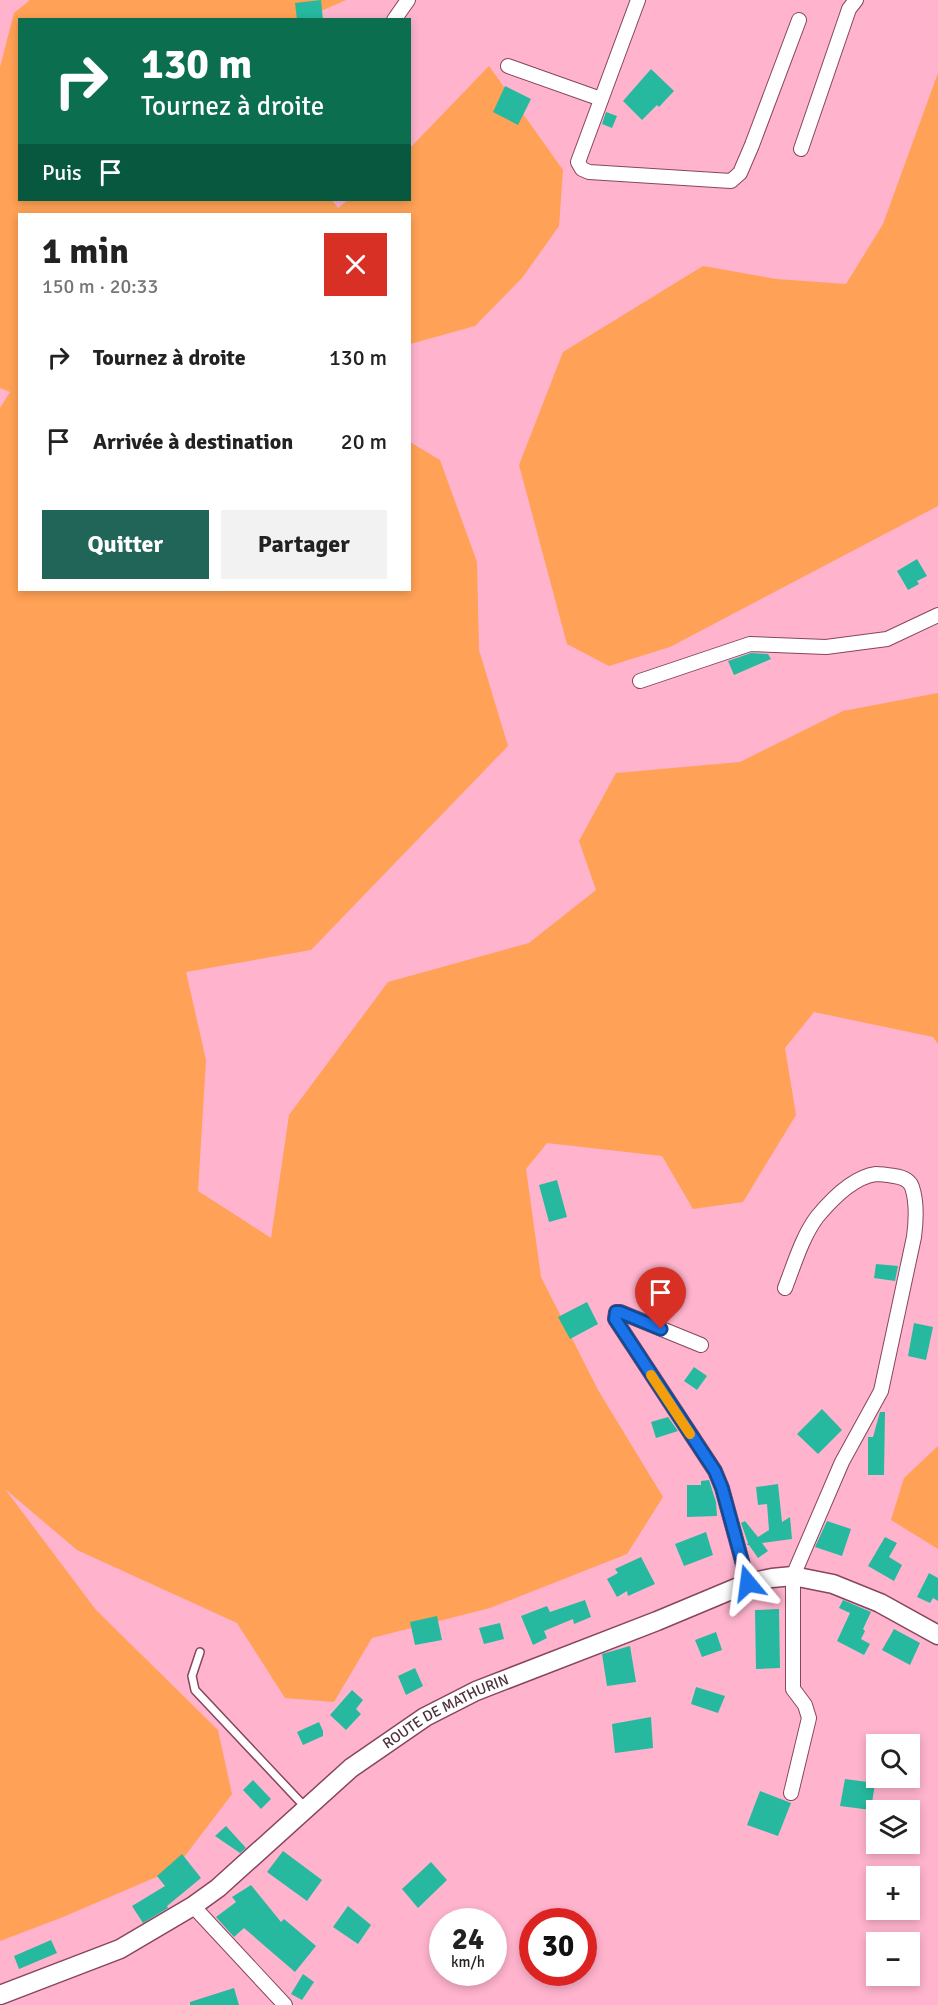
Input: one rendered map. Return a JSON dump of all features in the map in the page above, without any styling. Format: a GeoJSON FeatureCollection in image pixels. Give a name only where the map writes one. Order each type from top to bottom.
{"type":"FeatureCollection","features":[{"type":"Feature","properties":{"kind":"street"},"geometry":{"type":"LineString","coordinates":[[395,18],[408,0]]}},
{"type":"Feature","properties":{"kind":"street"},"geometry":{"type":"LineString","coordinates":[[638,0],[579,162],[582,169],[589,172],[731,181],[740,173],[752,145],[799,20]]}},
{"type":"Feature","properties":{"kind":"street"},"geometry":{"type":"LineString","coordinates":[[801,149],[849,9],[856,0]]}},
{"type":"Feature","properties":{"kind":"street"},"geometry":{"type":"LineString","coordinates":[[508,66],[601,99]]}},
{"type":"Feature","properties":{"kind":"street"},"geometry":{"type":"LineString","coordinates":[[640,681],[750,644],[826,647],[887,639],[938,615]]}},
{"type":"Feature","properties":{"kind":"street"},"geometry":{"type":"LineString","coordinates":[[785,1288],[808,1230],[840,1193],[873,1174],[902,1177],[908,1180],[912,1186],[916,1219],[915,1237],[885,1378],[875,1404],[842,1462],[793,1576],[793,1689],[808,1711],[809,1718],[791,1793]]}},
{"type":"Feature","properties":{"kind":"street"},"geometry":{"type":"LineString","coordinates":[[701,1345],[616,1312],[615,1319],[719,1479],[748,1583]]}},
{"type":"Feature","properties":{"kind":"street","name":"ROUTE DE MATHURIN"},"geometry":{"type":"LineString","coordinates":[[0,1995],[120,1948],[193,1906],[218,1888],[351,1768],[425,1717],[476,1691],[748,1583],[793,1576],[833,1584],[880,1604],[938,1635]]}},
{"type":"Feature","properties":{"kind":"street"},"geometry":{"type":"LineString","coordinates":[[193,1906],[285,2005]]}},
{"type":"Feature","properties":{"kind":"lane"},"geometry":{"type":"LineString","coordinates":[[200,1652],[192,1676],[195,1690],[306,1808]]}},
{"type":"Feature","properties":{"kind":"shaded area"},"geometry":{"type":"Polygon","coordinates":[[[30,0],[346,0],[305,18],[18,18],[18,201],[333,201],[338,208],[347,201],[411,201],[411,147],[489,66],[563,170],[559,226],[522,278],[475,326],[411,344],[411,213],[18,213],[18,591],[411,591],[411,443],[440,460],[477,562],[479,650],[508,746],[311,950],[186,972],[206,1060],[198,1191],[271,1238],[289,1115],[388,982],[529,943],[596,890],[579,841],[616,773],[740,762],[843,711],[938,693],[938,1044],[933,1037],[814,1012],[785,1048],[796,1115],[743,1202],[693,1209],[662,1156],[547,1143],[526,1169],[541,1277],[598,1390],[663,1497],[627,1554],[490,1608],[372,1638],[334,1702],[285,1698],[237,1623],[77,1550],[5,1489],[96,1610],[218,1730],[232,1794],[175,1869],[0,1941],[0,408],[10,392],[0,388],[0,67],[14,13],[30,0]]]}},
{"type":"Feature","properties":{"kind":"shaded area"},"geometry":{"type":"Polygon","coordinates":[[[938,73],[938,506],[670,647],[609,666],[567,644],[519,465],[563,352],[703,266],[776,279],[846,284],[883,224],[938,73]]]}},
{"type":"Feature","properties":{"kind":"shaded area"},"geometry":{"type":"Polygon","coordinates":[[[938,1446],[938,1549],[891,1520],[904,1478],[938,1446]]]}},
{"type":"Feature","properties":{"kind":"building"},"geometry":{"type":"Polygon","coordinates":[[[321,0],[323,18],[297,18],[295,3],[321,0]]]}},
{"type":"Feature","properties":{"kind":"building"},"geometry":{"type":"Polygon","coordinates":[[[651,69],[674,91],[642,120],[623,101],[651,69]]]}},
{"type":"Feature","properties":{"kind":"building"},"geometry":{"type":"Polygon","coordinates":[[[505,86],[531,99],[518,125],[493,112],[505,86]]]}},
{"type":"Feature","properties":{"kind":"building"},"geometry":{"type":"Polygon","coordinates":[[[606,112],[617,116],[612,128],[602,124],[606,112]]]}},
{"type":"Feature","properties":{"kind":"building"},"geometry":{"type":"Polygon","coordinates":[[[917,559],[927,576],[917,581],[919,584],[908,590],[897,571],[917,559]]]}},
{"type":"Feature","properties":{"kind":"building"},"geometry":{"type":"Polygon","coordinates":[[[751,653],[768,654],[771,659],[734,675],[728,661],[751,653]]]}},
{"type":"Feature","properties":{"kind":"building"},"geometry":{"type":"Polygon","coordinates":[[[557,1180],[567,1217],[549,1222],[539,1185],[557,1180]]]}},
{"type":"Feature","properties":{"kind":"building"},"geometry":{"type":"Polygon","coordinates":[[[876,1264],[898,1266],[895,1281],[874,1278],[876,1264]]]}},
{"type":"Feature","properties":{"kind":"building"},"geometry":{"type":"Polygon","coordinates":[[[587,1302],[598,1324],[570,1339],[558,1317],[587,1302]]]}},
{"type":"Feature","properties":{"kind":"building"},"geometry":{"type":"Polygon","coordinates":[[[914,1323],[933,1327],[926,1360],[908,1356],[914,1323]]]}},
{"type":"Feature","properties":{"kind":"building"},"geometry":{"type":"Polygon","coordinates":[[[694,1367],[707,1376],[697,1390],[684,1381],[694,1367]]]}},
{"type":"Feature","properties":{"kind":"building"},"geometry":{"type":"Polygon","coordinates":[[[822,1409],[842,1430],[818,1454],[797,1434],[822,1409]]]}},
{"type":"Feature","properties":{"kind":"building"},"geometry":{"type":"Polygon","coordinates":[[[880,1412],[885,1412],[884,1475],[868,1475],[868,1437],[873,1437],[880,1412]]]}},
{"type":"Feature","properties":{"kind":"building"},"geometry":{"type":"Polygon","coordinates":[[[668,1417],[678,1431],[656,1438],[651,1422],[668,1417]]]}},
{"type":"Feature","properties":{"kind":"building"},"geometry":{"type":"Polygon","coordinates":[[[709,1480],[716,1502],[717,1516],[687,1517],[687,1485],[701,1485],[701,1481],[709,1480]]]}},
{"type":"Feature","properties":{"kind":"building"},"geometry":{"type":"Polygon","coordinates":[[[778,1484],[782,1522],[790,1517],[792,1539],[762,1543],[768,1551],[758,1558],[747,1545],[741,1523],[745,1521],[758,1537],[769,1530],[767,1504],[758,1505],[756,1487],[778,1484]]]}},
{"type":"Feature","properties":{"kind":"building"},"geometry":{"type":"Polygon","coordinates":[[[827,1521],[851,1529],[842,1556],[815,1547],[827,1521]]]}},
{"type":"Feature","properties":{"kind":"building"},"geometry":{"type":"Polygon","coordinates":[[[706,1532],[713,1555],[684,1566],[675,1544],[706,1532]]]}},
{"type":"Feature","properties":{"kind":"building"},"geometry":{"type":"Polygon","coordinates":[[[885,1537],[897,1543],[889,1557],[902,1565],[894,1581],[868,1566],[885,1537]]]}},
{"type":"Feature","properties":{"kind":"building"},"geometry":{"type":"Polygon","coordinates":[[[641,1557],[655,1584],[628,1596],[627,1591],[617,1597],[607,1579],[618,1573],[615,1569],[641,1557]]]}},
{"type":"Feature","properties":{"kind":"building"},"geometry":{"type":"Polygon","coordinates":[[[929,1573],[938,1578],[938,1601],[933,1598],[930,1603],[917,1597],[929,1573]]]}},
{"type":"Feature","properties":{"kind":"building"},"geometry":{"type":"Polygon","coordinates":[[[585,1600],[591,1617],[574,1624],[573,1619],[544,1631],[547,1638],[533,1645],[521,1616],[547,1606],[550,1612],[585,1600]]]}},
{"type":"Feature","properties":{"kind":"building"},"geometry":{"type":"Polygon","coordinates":[[[843,1600],[871,1612],[861,1639],[870,1644],[864,1655],[837,1641],[850,1613],[839,1608],[843,1600]]]}},
{"type":"Feature","properties":{"kind":"building"},"geometry":{"type":"Polygon","coordinates":[[[779,1609],[780,1668],[756,1669],[755,1610],[779,1609]]]}},
{"type":"Feature","properties":{"kind":"building"},"geometry":{"type":"Polygon","coordinates":[[[437,1616],[442,1640],[415,1645],[410,1622],[437,1616]]]}},
{"type":"Feature","properties":{"kind":"building"},"geometry":{"type":"Polygon","coordinates":[[[500,1623],[504,1639],[484,1644],[479,1628],[500,1623]]]}},
{"type":"Feature","properties":{"kind":"building"},"geometry":{"type":"Polygon","coordinates":[[[894,1629],[920,1643],[910,1665],[882,1650],[894,1629]]]}},
{"type":"Feature","properties":{"kind":"building"},"geometry":{"type":"Polygon","coordinates":[[[716,1632],[722,1650],[702,1657],[695,1640],[716,1632]]]}},
{"type":"Feature","properties":{"kind":"building"},"geometry":{"type":"Polygon","coordinates":[[[630,1646],[636,1682],[607,1686],[602,1654],[630,1646]]]}},
{"type":"Feature","properties":{"kind":"building"},"geometry":{"type":"Polygon","coordinates":[[[415,1668],[423,1686],[406,1695],[398,1676],[415,1668]]]}},
{"type":"Feature","properties":{"kind":"building"},"geometry":{"type":"Polygon","coordinates":[[[696,1687],[725,1696],[718,1713],[691,1704],[696,1687]]]}},
{"type":"Feature","properties":{"kind":"building"},"geometry":{"type":"Polygon","coordinates":[[[352,1690],[363,1700],[356,1709],[361,1714],[346,1730],[330,1715],[352,1690]]]}},
{"type":"Feature","properties":{"kind":"building"},"geometry":{"type":"Polygon","coordinates":[[[651,1717],[653,1748],[615,1753],[612,1724],[651,1717]]]}},
{"type":"Feature","properties":{"kind":"building"},"geometry":{"type":"Polygon","coordinates":[[[319,1722],[323,1736],[303,1745],[297,1732],[319,1722]]]}},
{"type":"Feature","properties":{"kind":"building"},"geometry":{"type":"Polygon","coordinates":[[[845,1779],[866,1782],[866,1788],[874,1788],[872,1800],[866,1800],[866,1809],[840,1806],[845,1779]]]}},
{"type":"Feature","properties":{"kind":"building"},"geometry":{"type":"Polygon","coordinates":[[[253,1780],[271,1799],[261,1809],[243,1790],[253,1780]]]}},
{"type":"Feature","properties":{"kind":"building"},"geometry":{"type":"Polygon","coordinates":[[[760,1791],[791,1803],[778,1836],[747,1825],[760,1791]]]}},
{"type":"Feature","properties":{"kind":"building"},"geometry":{"type":"Polygon","coordinates":[[[226,1826],[246,1848],[240,1853],[215,1836],[226,1826]]]}},
{"type":"Feature","properties":{"kind":"building"},"geometry":{"type":"Polygon","coordinates":[[[283,1851],[322,1880],[307,1901],[267,1872],[283,1851]]]}},
{"type":"Feature","properties":{"kind":"building"},"geometry":{"type":"Polygon","coordinates":[[[182,1854],[201,1878],[167,1906],[168,1908],[143,1923],[132,1906],[165,1886],[157,1876],[182,1854]]]}},
{"type":"Feature","properties":{"kind":"building"},"geometry":{"type":"Polygon","coordinates":[[[431,1862],[447,1880],[418,1908],[402,1889],[431,1862]]]}},
{"type":"Feature","properties":{"kind":"building"},"geometry":{"type":"Polygon","coordinates":[[[251,1885],[281,1922],[284,1919],[316,1946],[295,1972],[244,1928],[234,1937],[216,1917],[236,1902],[232,1897],[251,1885]]]}},
{"type":"Feature","properties":{"kind":"building"},"geometry":{"type":"Polygon","coordinates":[[[348,1906],[371,1925],[358,1944],[333,1927],[348,1906]]]}},
{"type":"Feature","properties":{"kind":"building"},"geometry":{"type":"Polygon","coordinates":[[[51,1940],[57,1953],[19,1969],[14,1956],[51,1940]]]}},
{"type":"Feature","properties":{"kind":"building"},"geometry":{"type":"Polygon","coordinates":[[[303,1974],[314,1982],[302,2000],[291,1994],[303,1974]]]}},
{"type":"Feature","properties":{"kind":"building"},"geometry":{"type":"Polygon","coordinates":[[[234,1988],[239,2005],[190,2005],[190,2002],[234,1988]]]}},
{"type":"Feature","properties":{"kind":"slow traffic"},"geometry":{"type":"LineString","coordinates":[[651,1375],[690,1434]]}},
{"type":"Feature","properties":{"kind":"route"},"geometry":{"type":"LineString","coordinates":[[661,1329],[616,1312],[615,1319],[719,1479],[748,1583]]}}]}
